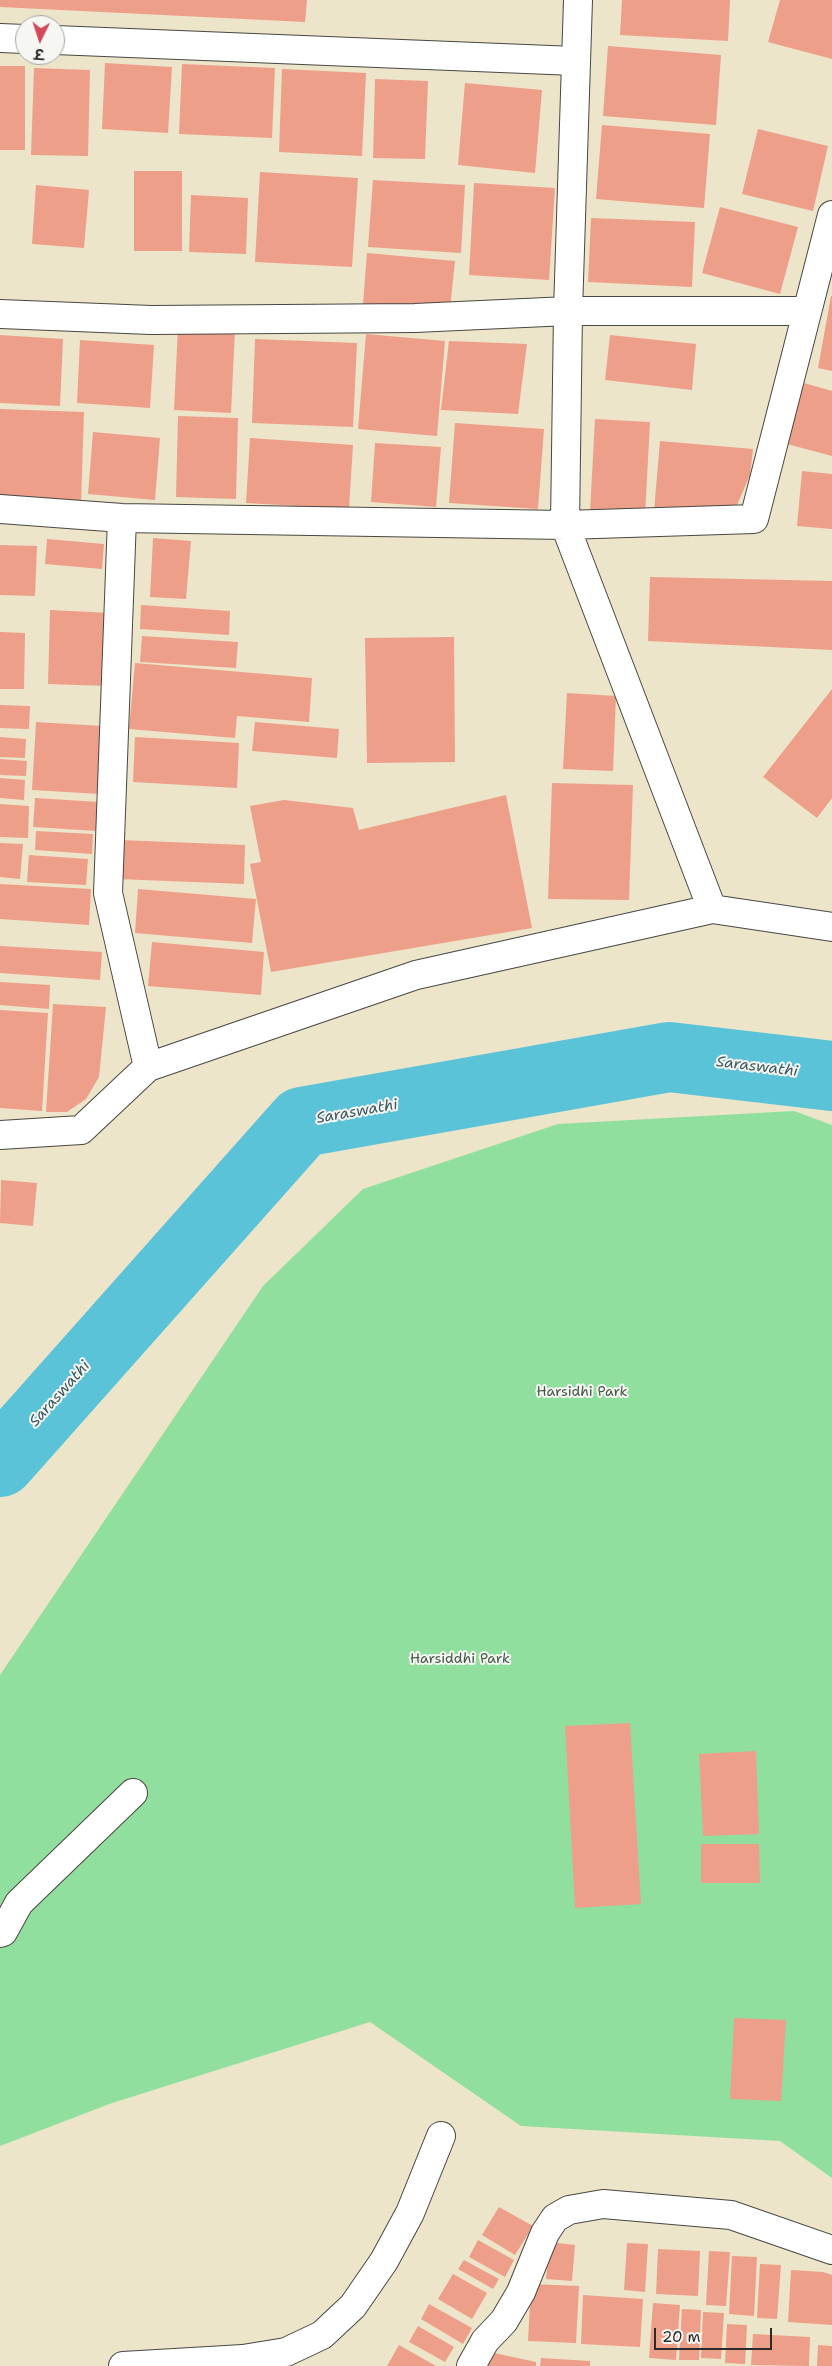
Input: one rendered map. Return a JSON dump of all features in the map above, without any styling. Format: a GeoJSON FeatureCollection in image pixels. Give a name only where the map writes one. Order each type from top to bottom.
{"type":"FeatureCollection","features":[{"type":"Feature","properties":{"kind":"street"},"geometry":{"type":"LineString","coordinates":[[578,0],[568,312],[565,525],[712,909]]}},
{"type":"Feature","properties":{"kind":"street"},"geometry":{"type":"LineString","coordinates":[[0,38],[15,39]]}},
{"type":"Feature","properties":{"kind":"street"},"geometry":{"type":"LineString","coordinates":[[65,40],[576,61]]}},
{"type":"Feature","properties":{"kind":"street"},"geometry":{"type":"LineString","coordinates":[[0,509],[122,518],[565,525],[754,519],[832,214]]}},
{"type":"Feature","properties":{"kind":"street"},"geometry":{"type":"LineString","coordinates":[[0,314],[151,320],[415,318],[568,312],[807,311]]}},
{"type":"Feature","properties":{"kind":"street"},"geometry":{"type":"LineString","coordinates":[[122,518],[108,892],[148,1067]]}},
{"type":"Feature","properties":{"kind":"street"},"geometry":{"type":"LineString","coordinates":[[0,1136],[81,1130],[148,1067],[416,974],[712,909],[832,927]]}},
{"type":"Feature","properties":{"kind":"street"},"geometry":{"type":"LineString","coordinates":[[0,1934],[4,1932],[19,1903],[133,1793]]}},
{"type":"Feature","properties":{"kind":"street"},"geometry":{"type":"LineString","coordinates":[[123,2366],[260,2356],[286,2352],[322,2335],[353,2306],[384,2261],[410,2213],[441,2136]]}},
{"type":"Feature","properties":{"kind":"street"},"geometry":{"type":"LineString","coordinates":[[471,2366],[485,2341],[504,2321],[521,2292],[545,2233],[555,2218],[569,2210],[603,2204],[731,2215],[832,2250]]}},
{"type":"Feature","properties":{"kind":"green space","name":"Harsiddhi Park"},"geometry":{"type":"Polygon","coordinates":[[[794,1111],[832,1125],[832,2178],[780,2141],[521,2126],[370,2022],[112,2103],[0,2146],[0,1675],[263,1286],[363,1189],[558,1124],[794,1111]]]}},
{"type":"Feature","properties":{"kind":"building"},"geometry":{"type":"Polygon","coordinates":[[[0,0],[307,0],[305,22],[0,7],[0,0]]]}},
{"type":"Feature","properties":{"kind":"building"},"geometry":{"type":"Polygon","coordinates":[[[622,0],[730,0],[728,41],[620,35],[622,0]]]}},
{"type":"Feature","properties":{"kind":"building"},"geometry":{"type":"Polygon","coordinates":[[[780,0],[832,0],[832,59],[768,42],[780,0]]]}},
{"type":"Feature","properties":{"kind":"building"},"geometry":{"type":"Polygon","coordinates":[[[608,46],[721,55],[716,125],[603,116],[608,46]]]}},
{"type":"Feature","properties":{"kind":"building"},"geometry":{"type":"Polygon","coordinates":[[[105,63],[172,67],[168,133],[102,129],[105,63]]]}},
{"type":"Feature","properties":{"kind":"building"},"geometry":{"type":"Polygon","coordinates":[[[182,64],[275,68],[272,138],[179,134],[182,64]]]}},
{"type":"Feature","properties":{"kind":"building"},"geometry":{"type":"Polygon","coordinates":[[[0,66],[25,66],[25,150],[0,150],[0,66]]]}},
{"type":"Feature","properties":{"kind":"building"},"geometry":{"type":"Polygon","coordinates":[[[34,68],[90,70],[88,156],[31,155],[34,68]]]}},
{"type":"Feature","properties":{"kind":"building"},"geometry":{"type":"Polygon","coordinates":[[[282,69],[366,73],[362,156],[279,152],[282,69]]]}},
{"type":"Feature","properties":{"kind":"building"},"geometry":{"type":"Polygon","coordinates":[[[375,79],[428,81],[425,159],[373,158],[375,79]]]}},
{"type":"Feature","properties":{"kind":"building"},"geometry":{"type":"Polygon","coordinates":[[[465,83],[542,90],[535,173],[458,165],[465,83]]]}},
{"type":"Feature","properties":{"kind":"building"},"geometry":{"type":"Polygon","coordinates":[[[602,125],[710,134],[704,208],[596,199],[602,125]]]}},
{"type":"Feature","properties":{"kind":"building"},"geometry":{"type":"Polygon","coordinates":[[[758,129],[828,146],[813,211],[742,194],[758,129]]]}},
{"type":"Feature","properties":{"kind":"building"},"geometry":{"type":"Polygon","coordinates":[[[134,171],[182,171],[182,251],[134,251],[134,171]]]}},
{"type":"Feature","properties":{"kind":"building"},"geometry":{"type":"Polygon","coordinates":[[[260,172],[358,178],[352,267],[255,262],[260,172]]]}},
{"type":"Feature","properties":{"kind":"building"},"geometry":{"type":"Polygon","coordinates":[[[373,180],[465,185],[461,253],[368,247],[373,180]]]}},
{"type":"Feature","properties":{"kind":"building"},"geometry":{"type":"Polygon","coordinates":[[[474,183],[555,188],[549,280],[469,275],[474,183]]]}},
{"type":"Feature","properties":{"kind":"building"},"geometry":{"type":"Polygon","coordinates":[[[36,185],[89,190],[84,248],[32,244],[36,185]]]}},
{"type":"Feature","properties":{"kind":"building"},"geometry":{"type":"Polygon","coordinates":[[[191,195],[248,198],[246,254],[189,252],[191,195]]]}},
{"type":"Feature","properties":{"kind":"building"},"geometry":{"type":"Polygon","coordinates":[[[720,207],[798,227],[780,294],[702,273],[720,207]]]}},
{"type":"Feature","properties":{"kind":"building"},"geometry":{"type":"Polygon","coordinates":[[[591,218],[695,222],[692,287],[588,282],[591,218]]]}},
{"type":"Feature","properties":{"kind":"building"},"geometry":{"type":"Polygon","coordinates":[[[367,253],[455,261],[450,309],[363,304],[367,253]]]}},
{"type":"Feature","properties":{"kind":"building"},"geometry":{"type":"Polygon","coordinates":[[[832,296],[832,371],[818,368],[832,296]]]}},
{"type":"Feature","properties":{"kind":"building"},"geometry":{"type":"Polygon","coordinates":[[[178,327],[235,330],[231,413],[174,410],[178,327]]]}},
{"type":"Feature","properties":{"kind":"building"},"geometry":{"type":"Polygon","coordinates":[[[366,334],[445,341],[437,436],[358,429],[366,334]]]}},
{"type":"Feature","properties":{"kind":"building"},"geometry":{"type":"Polygon","coordinates":[[[0,335],[63,339],[60,406],[0,403],[0,335]]]}},
{"type":"Feature","properties":{"kind":"building"},"geometry":{"type":"Polygon","coordinates":[[[610,335],[696,344],[692,390],[605,380],[610,335]]]}},
{"type":"Feature","properties":{"kind":"building"},"geometry":{"type":"Polygon","coordinates":[[[255,339],[357,343],[353,427],[252,423],[255,339]]]}},
{"type":"Feature","properties":{"kind":"building"},"geometry":{"type":"Polygon","coordinates":[[[80,340],[154,345],[150,408],[77,403],[80,340]]]}},
{"type":"Feature","properties":{"kind":"building"},"geometry":{"type":"Polygon","coordinates":[[[449,341],[527,344],[518,414],[441,410],[449,341]]]}},
{"type":"Feature","properties":{"kind":"building"},"geometry":{"type":"Polygon","coordinates":[[[804,383],[832,391],[832,456],[787,444],[804,383]]]}},
{"type":"Feature","properties":{"kind":"building"},"geometry":{"type":"Polygon","coordinates":[[[0,409],[84,412],[81,504],[0,501],[0,409]]]}},
{"type":"Feature","properties":{"kind":"building"},"geometry":{"type":"Polygon","coordinates":[[[178,416],[238,418],[236,499],[176,497],[178,416]]]}},
{"type":"Feature","properties":{"kind":"building"},"geometry":{"type":"Polygon","coordinates":[[[595,419],[650,422],[645,516],[590,512],[595,419]]]}},
{"type":"Feature","properties":{"kind":"building"},"geometry":{"type":"Polygon","coordinates":[[[455,423],[544,429],[538,509],[449,503],[455,423]]]}},
{"type":"Feature","properties":{"kind":"building"},"geometry":{"type":"Polygon","coordinates":[[[93,432],[160,438],[155,500],[88,494],[93,432]]]}},
{"type":"Feature","properties":{"kind":"building"},"geometry":{"type":"Polygon","coordinates":[[[250,438],[353,445],[349,509],[246,503],[250,438]]]}},
{"type":"Feature","properties":{"kind":"building"},"geometry":{"type":"Polygon","coordinates":[[[660,441],[753,449],[750,475],[737,505],[712,515],[654,511],[660,441]]]}},
{"type":"Feature","properties":{"kind":"building"},"geometry":{"type":"Polygon","coordinates":[[[375,443],[441,447],[436,507],[371,502],[375,443]]]}},
{"type":"Feature","properties":{"kind":"building"},"geometry":{"type":"Polygon","coordinates":[[[802,471],[832,474],[832,529],[797,526],[802,471]]]}},
{"type":"Feature","properties":{"kind":"building"},"geometry":{"type":"Polygon","coordinates":[[[153,538],[191,541],[186,599],[150,597],[153,538]]]}},
{"type":"Feature","properties":{"kind":"building"},"geometry":{"type":"Polygon","coordinates":[[[47,539],[104,544],[102,569],[45,564],[47,539]]]}},
{"type":"Feature","properties":{"kind":"building"},"geometry":{"type":"Polygon","coordinates":[[[0,545],[37,546],[35,596],[0,595],[0,545]]]}},
{"type":"Feature","properties":{"kind":"building"},"geometry":{"type":"Polygon","coordinates":[[[650,577],[832,581],[832,650],[648,641],[650,577]]]}},
{"type":"Feature","properties":{"kind":"building"},"geometry":{"type":"Polygon","coordinates":[[[141,605],[230,611],[229,635],[140,629],[141,605]]]}},
{"type":"Feature","properties":{"kind":"building"},"geometry":{"type":"Polygon","coordinates":[[[50,610],[111,613],[108,686],[48,684],[50,610]]]}},
{"type":"Feature","properties":{"kind":"building"},"geometry":{"type":"Polygon","coordinates":[[[0,632],[25,633],[24,689],[0,689],[0,632]]]}},
{"type":"Feature","properties":{"kind":"building"},"geometry":{"type":"Polygon","coordinates":[[[142,636],[238,642],[236,668],[140,662],[142,636]]]}},
{"type":"Feature","properties":{"kind":"building"},"geometry":{"type":"Polygon","coordinates":[[[454,637],[455,762],[367,763],[365,638],[454,637]]]}},
{"type":"Feature","properties":{"kind":"building"},"geometry":{"type":"Polygon","coordinates":[[[135,663],[312,678],[309,722],[237,716],[235,738],[129,729],[135,663]]]}},
{"type":"Feature","properties":{"kind":"building"},"geometry":{"type":"Polygon","coordinates":[[[832,689],[832,798],[817,818],[763,777],[832,689]]]}},
{"type":"Feature","properties":{"kind":"building"},"geometry":{"type":"Polygon","coordinates":[[[567,693],[616,696],[613,771],[563,769],[567,693]]]}},
{"type":"Feature","properties":{"kind":"building"},"geometry":{"type":"Polygon","coordinates":[[[0,705],[30,706],[29,729],[0,728],[0,705]]]}},
{"type":"Feature","properties":{"kind":"building"},"geometry":{"type":"Polygon","coordinates":[[[36,722],[103,726],[100,794],[32,790],[36,722]]]}},
{"type":"Feature","properties":{"kind":"building"},"geometry":{"type":"Polygon","coordinates":[[[255,722],[339,729],[337,758],[252,751],[255,722]]]}},
{"type":"Feature","properties":{"kind":"building"},"geometry":{"type":"Polygon","coordinates":[[[0,737],[26,739],[25,758],[0,757],[0,737]]]}},
{"type":"Feature","properties":{"kind":"building"},"geometry":{"type":"Polygon","coordinates":[[[135,737],[239,743],[237,788],[133,782],[135,737]]]}},
{"type":"Feature","properties":{"kind":"building"},"geometry":{"type":"Polygon","coordinates":[[[0,759],[27,761],[26,776],[0,775],[0,759]]]}},
{"type":"Feature","properties":{"kind":"building"},"geometry":{"type":"Polygon","coordinates":[[[0,778],[25,780],[24,800],[0,798],[0,778]]]}},
{"type":"Feature","properties":{"kind":"building"},"geometry":{"type":"Polygon","coordinates":[[[552,783],[633,785],[629,900],[548,899],[552,783]]]}},
{"type":"Feature","properties":{"kind":"building"},"geometry":{"type":"Polygon","coordinates":[[[506,795],[532,928],[271,972],[250,864],[261,862],[250,806],[284,800],[353,808],[359,830],[506,795]]]}},
{"type":"Feature","properties":{"kind":"building"},"geometry":{"type":"Polygon","coordinates":[[[35,798],[99,802],[97,831],[33,827],[35,798]]]}},
{"type":"Feature","properties":{"kind":"building"},"geometry":{"type":"Polygon","coordinates":[[[0,804],[29,806],[28,838],[0,837],[0,804]]]}},
{"type":"Feature","properties":{"kind":"building"},"geometry":{"type":"Polygon","coordinates":[[[36,831],[93,834],[92,854],[35,850],[36,831]]]}},
{"type":"Feature","properties":{"kind":"building"},"geometry":{"type":"Polygon","coordinates":[[[119,840],[245,845],[244,884],[117,879],[119,840]]]}},
{"type":"Feature","properties":{"kind":"building"},"geometry":{"type":"Polygon","coordinates":[[[0,843],[23,844],[20,879],[0,877],[0,843]]]}},
{"type":"Feature","properties":{"kind":"building"},"geometry":{"type":"Polygon","coordinates":[[[29,855],[88,859],[86,885],[27,882],[29,855]]]}},
{"type":"Feature","properties":{"kind":"building"},"geometry":{"type":"Polygon","coordinates":[[[0,884],[91,889],[89,925],[0,919],[0,884]]]}},
{"type":"Feature","properties":{"kind":"building"},"geometry":{"type":"Polygon","coordinates":[[[138,889],[256,899],[252,943],[135,933],[138,889]]]}},
{"type":"Feature","properties":{"kind":"building"},"geometry":{"type":"Polygon","coordinates":[[[152,942],[264,952],[261,995],[148,986],[152,942]]]}},
{"type":"Feature","properties":{"kind":"building"},"geometry":{"type":"Polygon","coordinates":[[[0,946],[102,952],[100,980],[0,973],[0,946]]]}},
{"type":"Feature","properties":{"kind":"building"},"geometry":{"type":"Polygon","coordinates":[[[0,982],[50,985],[49,1009],[0,1005],[0,982]]]}},
{"type":"Feature","properties":{"kind":"building"},"geometry":{"type":"Polygon","coordinates":[[[53,1004],[106,1007],[99,1077],[86,1099],[67,1112],[46,1112],[53,1004]]]}},
{"type":"Feature","properties":{"kind":"building"},"geometry":{"type":"Polygon","coordinates":[[[0,1010],[48,1013],[42,1111],[0,1108],[0,1010]]]}},
{"type":"Feature","properties":{"kind":"building"},"geometry":{"type":"Polygon","coordinates":[[[1,1180],[37,1183],[33,1226],[0,1223],[1,1180]]]}},
{"type":"Feature","properties":{"kind":"building"},"geometry":{"type":"Polygon","coordinates":[[[630,1723],[641,1904],[575,1908],[565,1726],[630,1723]]]}},
{"type":"Feature","properties":{"kind":"building"},"geometry":{"type":"Polygon","coordinates":[[[756,1751],[759,1834],[703,1836],[699,1754],[756,1751]]]}},
{"type":"Feature","properties":{"kind":"building"},"geometry":{"type":"Polygon","coordinates":[[[701,1844],[759,1844],[760,1883],[701,1883],[701,1844]]]}},
{"type":"Feature","properties":{"kind":"building"},"geometry":{"type":"Polygon","coordinates":[[[734,2018],[786,2020],[781,2101],[730,2099],[734,2018]]]}},
{"type":"Feature","properties":{"kind":"building"},"geometry":{"type":"Polygon","coordinates":[[[499,2207],[533,2226],[515,2255],[482,2235],[499,2207]]]}},
{"type":"Feature","properties":{"kind":"building"},"geometry":{"type":"Polygon","coordinates":[[[478,2240],[514,2260],[505,2277],[469,2257],[478,2240]]]}},
{"type":"Feature","properties":{"kind":"building"},"geometry":{"type":"Polygon","coordinates":[[[549,2242],[575,2245],[572,2281],[546,2279],[549,2242]]]}},
{"type":"Feature","properties":{"kind":"building"},"geometry":{"type":"Polygon","coordinates":[[[627,2243],[648,2244],[645,2292],[624,2290],[627,2243]]]}},
{"type":"Feature","properties":{"kind":"building"},"geometry":{"type":"Polygon","coordinates":[[[658,2249],[700,2251],[698,2296],[656,2294],[658,2249]]]}},
{"type":"Feature","properties":{"kind":"building"},"geometry":{"type":"Polygon","coordinates":[[[709,2251],[730,2252],[726,2306],[706,2305],[709,2251]]]}},
{"type":"Feature","properties":{"kind":"building"},"geometry":{"type":"Polygon","coordinates":[[[732,2256],[757,2257],[754,2316],[729,2314],[732,2256]]]}},
{"type":"Feature","properties":{"kind":"building"},"geometry":{"type":"Polygon","coordinates":[[[464,2260],[499,2279],[493,2289],[458,2269],[464,2260]]]}},
{"type":"Feature","properties":{"kind":"building"},"geometry":{"type":"Polygon","coordinates":[[[760,2264],[781,2265],[777,2319],[757,2318],[760,2264]]]}},
{"type":"Feature","properties":{"kind":"building"},"geometry":{"type":"Polygon","coordinates":[[[791,2270],[823,2272],[832,2275],[832,2325],[788,2322],[791,2270]]]}},
{"type":"Feature","properties":{"kind":"building"},"geometry":{"type":"Polygon","coordinates":[[[453,2274],[487,2293],[472,2319],[438,2299],[453,2274]]]}},
{"type":"Feature","properties":{"kind":"building"},"geometry":{"type":"Polygon","coordinates":[[[531,2284],[579,2286],[576,2343],[528,2341],[531,2284]]]}},
{"type":"Feature","properties":{"kind":"building"},"geometry":{"type":"Polygon","coordinates":[[[583,2295],[643,2299],[640,2347],[581,2344],[583,2295]]]}},
{"type":"Feature","properties":{"kind":"building"},"geometry":{"type":"Polygon","coordinates":[[[653,2303],[680,2305],[676,2360],[649,2358],[653,2303]]]}},
{"type":"Feature","properties":{"kind":"building"},"geometry":{"type":"Polygon","coordinates":[[[429,2304],[472,2328],[463,2344],[421,2319],[429,2304]]]}},
{"type":"Feature","properties":{"kind":"building"},"geometry":{"type":"Polygon","coordinates":[[[682,2309],[701,2310],[699,2360],[679,2360],[682,2309]]]}},
{"type":"Feature","properties":{"kind":"building"},"geometry":{"type":"Polygon","coordinates":[[[703,2312],[724,2313],[721,2359],[701,2358],[703,2312]]]}},
{"type":"Feature","properties":{"kind":"building"},"geometry":{"type":"Polygon","coordinates":[[[727,2324],[747,2325],[745,2364],[725,2363],[727,2324]]]}},
{"type":"Feature","properties":{"kind":"building"},"geometry":{"type":"Polygon","coordinates":[[[418,2326],[454,2347],[445,2362],[409,2342],[418,2326]]]}},
{"type":"Feature","properties":{"kind":"building"},"geometry":{"type":"Polygon","coordinates":[[[753,2334],[810,2337],[809,2366],[751,2365],[753,2334]]]}},
{"type":"Feature","properties":{"kind":"building"},"geometry":{"type":"Polygon","coordinates":[[[399,2345],[436,2366],[387,2366],[399,2345]]]}},
{"type":"Feature","properties":{"kind":"building"},"geometry":{"type":"Polygon","coordinates":[[[818,2345],[832,2346],[832,2366],[817,2366],[818,2345]]]}},
{"type":"Feature","properties":{"kind":"building"},"geometry":{"type":"Polygon","coordinates":[[[485,2351],[536,2362],[536,2366],[481,2366],[485,2351]]]}},
{"type":"Feature","properties":{"kind":"building"},"geometry":{"type":"Polygon","coordinates":[[[541,2358],[590,2361],[590,2366],[540,2366],[541,2358]]]}},
{"type":"Feature","properties":{"kind":"waterway","name":"Saraswathi"},"geometry":{"type":"LineString","coordinates":[[0,1462],[302,1122],[669,1057],[832,1076]]}},
{"type":"Feature","properties":{"kind":"park label","name":"Harsidhi Park"},"geometry":{"type":"Point","coordinates":[582,1392]}}]}
